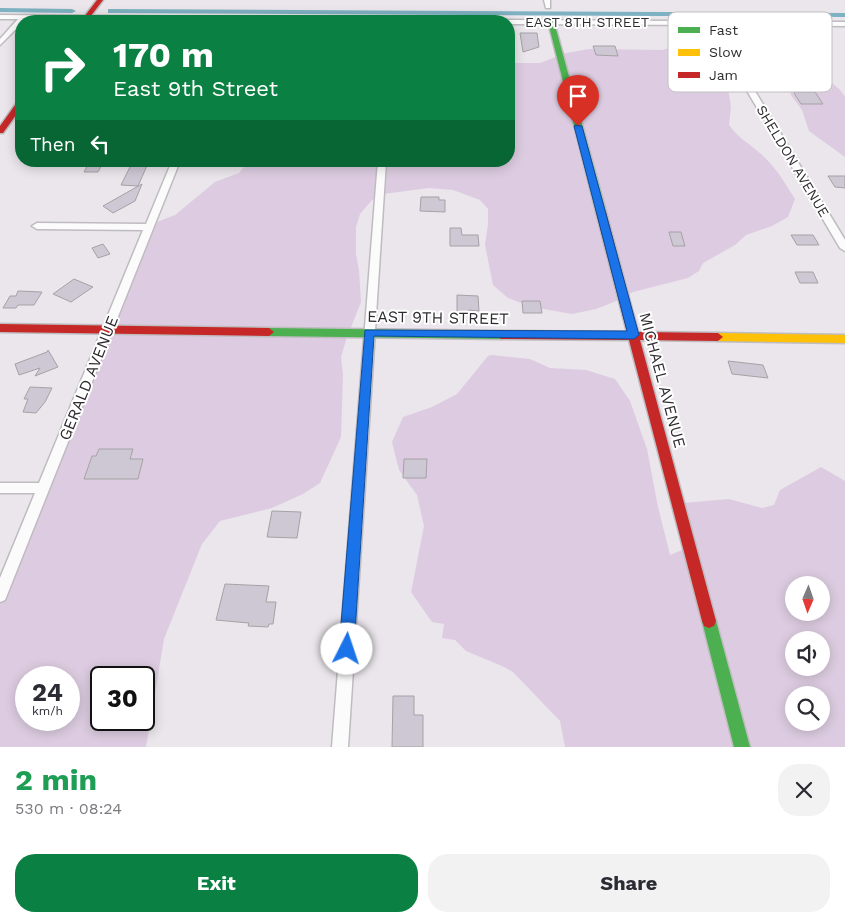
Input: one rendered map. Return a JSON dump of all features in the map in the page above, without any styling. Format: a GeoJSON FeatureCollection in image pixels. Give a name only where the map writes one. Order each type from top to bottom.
{"type":"FeatureCollection","features":[{"type":"Feature","properties":{"kind":"street"},"geometry":{"type":"LineString","coordinates":[[89,15],[100,0]]}},
{"type":"Feature","properties":{"kind":"street"},"geometry":{"type":"LineString","coordinates":[[0,18],[15,18]]}},
{"type":"Feature","properties":{"kind":"street","name":"EAST 8TH STREET"},"geometry":{"type":"LineString","coordinates":[[515,22],[668,23]]}},
{"type":"Feature","properties":{"kind":"street","name":"MICHAEL AVENUE"},"geometry":{"type":"LineString","coordinates":[[551,22],[742,747]]}},
{"type":"Feature","properties":{"kind":"street","name":"EAST 8TH STREET"},"geometry":{"type":"LineString","coordinates":[[832,24],[845,24]]}},
{"type":"Feature","properties":{"kind":"street"},"geometry":{"type":"LineString","coordinates":[[0,44],[15,27]]}},
{"type":"Feature","properties":{"kind":"street","name":"SHELDON AVENUE"},"geometry":{"type":"LineString","coordinates":[[751,92],[845,248]]}},
{"type":"Feature","properties":{"kind":"street"},"geometry":{"type":"LineString","coordinates":[[0,131],[15,111]]}},
{"type":"Feature","properties":{"kind":"street","name":"GERALD AVENUE"},"geometry":{"type":"LineString","coordinates":[[0,595],[174,167]]}},
{"type":"Feature","properties":{"kind":"street"},"geometry":{"type":"LineString","coordinates":[[340,747],[382,167]]}},
{"type":"Feature","properties":{"kind":"street"},"geometry":{"type":"LineString","coordinates":[[37,226],[149,227]]}},
{"type":"Feature","properties":{"kind":"street","name":"EAST 9TH STREET"},"geometry":{"type":"LineString","coordinates":[[0,328],[845,339]]}},
{"type":"Feature","properties":{"kind":"street"},"geometry":{"type":"LineString","coordinates":[[0,488],[43,488]]}},
{"type":"Feature","properties":{"kind":"shaded area"},"geometry":{"type":"Polygon","coordinates":[[[668,48],[668,92],[729,92],[731,107],[729,125],[776,170],[795,199],[788,217],[772,226],[746,235],[735,245],[703,263],[699,271],[688,278],[633,292],[596,309],[572,314],[532,307],[508,298],[493,285],[485,245],[488,209],[480,200],[453,190],[429,188],[383,194],[372,200],[360,214],[356,227],[356,254],[361,302],[341,357],[343,375],[341,437],[320,483],[303,494],[272,508],[220,521],[202,544],[164,639],[155,693],[155,666],[90,666],[90,731],[149,731],[146,747],[0,747],[0,591],[149,225],[175,215],[215,182],[239,173],[244,167],[515,167],[515,63],[540,63],[566,53],[589,49],[662,50],[668,48]]]}},
{"type":"Feature","properties":{"kind":"shaded area"},"geometry":{"type":"Polygon","coordinates":[[[832,83],[841,90],[845,97],[845,157],[809,131],[802,110],[790,92],[832,92],[832,83]]]}},
{"type":"Feature","properties":{"kind":"shaded area"},"geometry":{"type":"Polygon","coordinates":[[[492,355],[530,359],[550,368],[586,370],[615,379],[630,401],[647,449],[658,507],[670,555],[694,545],[683,503],[729,499],[762,508],[774,505],[780,490],[821,467],[845,481],[845,747],[565,747],[560,721],[513,672],[466,651],[455,640],[442,638],[444,624],[432,622],[411,592],[424,526],[417,495],[399,470],[392,442],[403,417],[432,407],[457,394],[488,356],[492,355]]]}},
{"type":"Feature","properties":{"kind":"building"},"geometry":{"type":"Polygon","coordinates":[[[520,33],[537,33],[539,47],[523,52],[520,33]]]}},
{"type":"Feature","properties":{"kind":"building"},"geometry":{"type":"Polygon","coordinates":[[[593,46],[615,46],[618,56],[596,55],[593,46]]]}},
{"type":"Feature","properties":{"kind":"building"},"geometry":{"type":"Polygon","coordinates":[[[795,92],[815,92],[823,104],[801,104],[795,92]]]}},
{"type":"Feature","properties":{"kind":"building"},"geometry":{"type":"Polygon","coordinates":[[[87,167],[101,167],[98,172],[84,172],[87,167]]]}},
{"type":"Feature","properties":{"kind":"building"},"geometry":{"type":"Polygon","coordinates":[[[130,167],[146,167],[138,186],[121,185],[130,167]]]}},
{"type":"Feature","properties":{"kind":"building"},"geometry":{"type":"Polygon","coordinates":[[[828,176],[845,176],[845,188],[835,187],[828,176]]]}},
{"type":"Feature","properties":{"kind":"building"},"geometry":{"type":"Polygon","coordinates":[[[142,184],[135,201],[113,213],[103,206],[142,184]]]}},
{"type":"Feature","properties":{"kind":"building"},"geometry":{"type":"Polygon","coordinates":[[[421,197],[439,197],[439,200],[445,200],[445,212],[420,211],[421,197]]]}},
{"type":"Feature","properties":{"kind":"building"},"geometry":{"type":"Polygon","coordinates":[[[450,228],[461,228],[462,235],[478,235],[479,246],[450,246],[450,228]]]}},
{"type":"Feature","properties":{"kind":"building"},"geometry":{"type":"Polygon","coordinates":[[[669,232],[681,232],[685,246],[673,246],[669,232]]]}},
{"type":"Feature","properties":{"kind":"building"},"geometry":{"type":"Polygon","coordinates":[[[791,235],[813,235],[819,245],[797,245],[791,235]]]}},
{"type":"Feature","properties":{"kind":"building"},"geometry":{"type":"Polygon","coordinates":[[[103,244],[110,254],[98,258],[92,248],[103,244]]]}},
{"type":"Feature","properties":{"kind":"building"},"geometry":{"type":"Polygon","coordinates":[[[795,272],[813,272],[818,283],[800,283],[795,272]]]}},
{"type":"Feature","properties":{"kind":"building"},"geometry":{"type":"Polygon","coordinates":[[[74,279],[93,287],[71,302],[53,294],[74,279]]]}},
{"type":"Feature","properties":{"kind":"building"},"geometry":{"type":"Polygon","coordinates":[[[18,291],[42,292],[34,305],[18,305],[16,308],[3,308],[10,296],[16,296],[18,291]]]}},
{"type":"Feature","properties":{"kind":"building"},"geometry":{"type":"Polygon","coordinates":[[[457,295],[478,296],[479,311],[469,310],[469,315],[457,314],[457,295]]]}},
{"type":"Feature","properties":{"kind":"building"},"geometry":{"type":"Polygon","coordinates":[[[522,301],[540,301],[542,313],[523,313],[522,301]]]}},
{"type":"Feature","properties":{"kind":"building"},"geometry":{"type":"Polygon","coordinates":[[[48,350],[58,367],[35,376],[40,368],[19,375],[15,364],[48,350]]]}},
{"type":"Feature","properties":{"kind":"building"},"geometry":{"type":"Polygon","coordinates":[[[728,361],[763,365],[768,378],[732,374],[728,361]]]}},
{"type":"Feature","properties":{"kind":"building"},"geometry":{"type":"Polygon","coordinates":[[[30,387],[52,388],[45,402],[36,413],[23,412],[28,399],[24,399],[30,387]]]}},
{"type":"Feature","properties":{"kind":"building"},"geometry":{"type":"Polygon","coordinates":[[[99,449],[133,449],[130,459],[143,459],[138,479],[84,479],[92,456],[96,456],[99,449]]]}},
{"type":"Feature","properties":{"kind":"building"},"geometry":{"type":"Polygon","coordinates":[[[404,459],[427,459],[426,478],[403,478],[404,459]]]}},
{"type":"Feature","properties":{"kind":"building"},"geometry":{"type":"Polygon","coordinates":[[[272,511],[301,512],[297,538],[267,537],[272,511]]]}},
{"type":"Feature","properties":{"kind":"building"},"geometry":{"type":"Polygon","coordinates":[[[225,584],[269,586],[266,602],[276,602],[273,624],[269,624],[268,627],[248,626],[249,623],[216,620],[225,584]]]}},
{"type":"Feature","properties":{"kind":"building"},"geometry":{"type":"Polygon","coordinates":[[[393,696],[414,696],[414,715],[423,715],[423,747],[392,747],[393,696]]]}},
{"type":"Feature","properties":{"kind":"waterway"},"geometry":{"type":"LineString","coordinates":[[0,10],[72,11]]}},
{"type":"Feature","properties":{"kind":"waterway"},"geometry":{"type":"LineString","coordinates":[[111,11],[668,14]]}},
{"type":"Feature","properties":{"kind":"waterway"},"geometry":{"type":"LineString","coordinates":[[832,15],[845,15]]}},
{"type":"Feature","properties":{"kind":"traffic: fast"},"geometry":{"type":"LineString","coordinates":[[551,22],[601,212]]}},
{"type":"Feature","properties":{"kind":"traffic: fast"},"geometry":{"type":"LineString","coordinates":[[269,332],[501,335]]}},
{"type":"Feature","properties":{"kind":"traffic: fast"},"geometry":{"type":"LineString","coordinates":[[709,621],[742,747]]}},
{"type":"Feature","properties":{"kind":"traffic: slow"},"geometry":{"type":"LineString","coordinates":[[718,337],[845,339]]}},
{"type":"Feature","properties":{"kind":"traffic: jam"},"geometry":{"type":"LineString","coordinates":[[89,15],[100,0]]}},
{"type":"Feature","properties":{"kind":"traffic: jam"},"geometry":{"type":"LineString","coordinates":[[0,131],[15,111]]}},
{"type":"Feature","properties":{"kind":"traffic: jam"},"geometry":{"type":"LineString","coordinates":[[601,212],[709,621]]}},
{"type":"Feature","properties":{"kind":"traffic: jam"},"geometry":{"type":"LineString","coordinates":[[0,328],[269,332]]}},
{"type":"Feature","properties":{"kind":"traffic: jam"},"geometry":{"type":"LineString","coordinates":[[501,335],[718,337]]}},
{"type":"Feature","properties":{"kind":"route"},"geometry":{"type":"LineString","coordinates":[[347,649],[369,332],[634,335],[578,126]]}}]}
